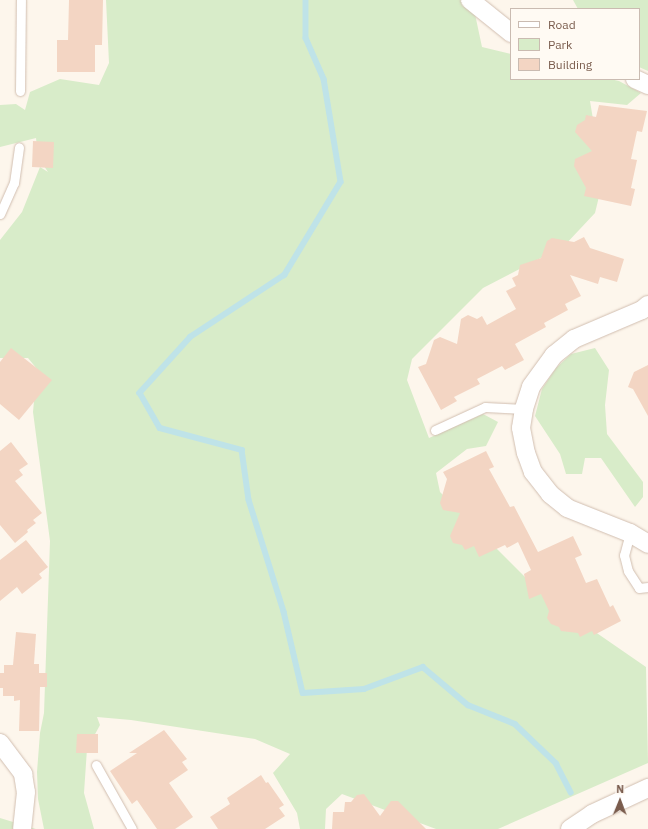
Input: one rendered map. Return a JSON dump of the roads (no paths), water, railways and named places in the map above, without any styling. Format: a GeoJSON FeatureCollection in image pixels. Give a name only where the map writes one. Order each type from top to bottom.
{"type":"FeatureCollection","features":[{"type":"Feature","properties":{"kind":"street"},"geometry":{"type":"LineString","coordinates":[[470,0],[510,32]]}},
{"type":"Feature","properties":{"kind":"street"},"geometry":{"type":"LineString","coordinates":[[637,80],[648,85]]}},
{"type":"Feature","properties":{"kind":"street"},"geometry":{"type":"LineString","coordinates":[[648,305],[642,310],[574,339],[554,355],[539,373],[524,409],[521,428],[526,453],[535,474],[550,494],[567,508],[630,533],[648,544]]}},
{"type":"Feature","properties":{"kind":"street"},"geometry":{"type":"LineString","coordinates":[[0,743],[23,774],[26,792],[22,829]]}},
{"type":"Feature","properties":{"kind":"street"},"geometry":{"type":"LineString","coordinates":[[572,827],[592,814],[648,788]]}},
{"type":"Feature","properties":{"kind":"lane"},"geometry":{"type":"LineString","coordinates":[[20,91],[21,0]]}},
{"type":"Feature","properties":{"kind":"lane"},"geometry":{"type":"LineString","coordinates":[[0,214],[14,183],[19,147]]}},
{"type":"Feature","properties":{"kind":"lane"},"geometry":{"type":"LineString","coordinates":[[435,430],[485,406],[524,409]]}},
{"type":"Feature","properties":{"kind":"lane"},"geometry":{"type":"LineString","coordinates":[[630,533],[624,555],[628,571],[639,588],[648,587]]}},
{"type":"Feature","properties":{"kind":"lane"},"geometry":{"type":"LineString","coordinates":[[96,765],[132,829]]}},
{"type":"Feature","properties":{"kind":"waterway"},"geometry":{"type":"LineString","coordinates":[[306,0],[306,38],[324,79],[341,182],[285,275],[191,337],[140,393],[160,428],[242,450],[249,500],[284,612],[303,693],[364,689],[423,667],[468,705],[515,724],[556,763],[571,792]]}}]}
